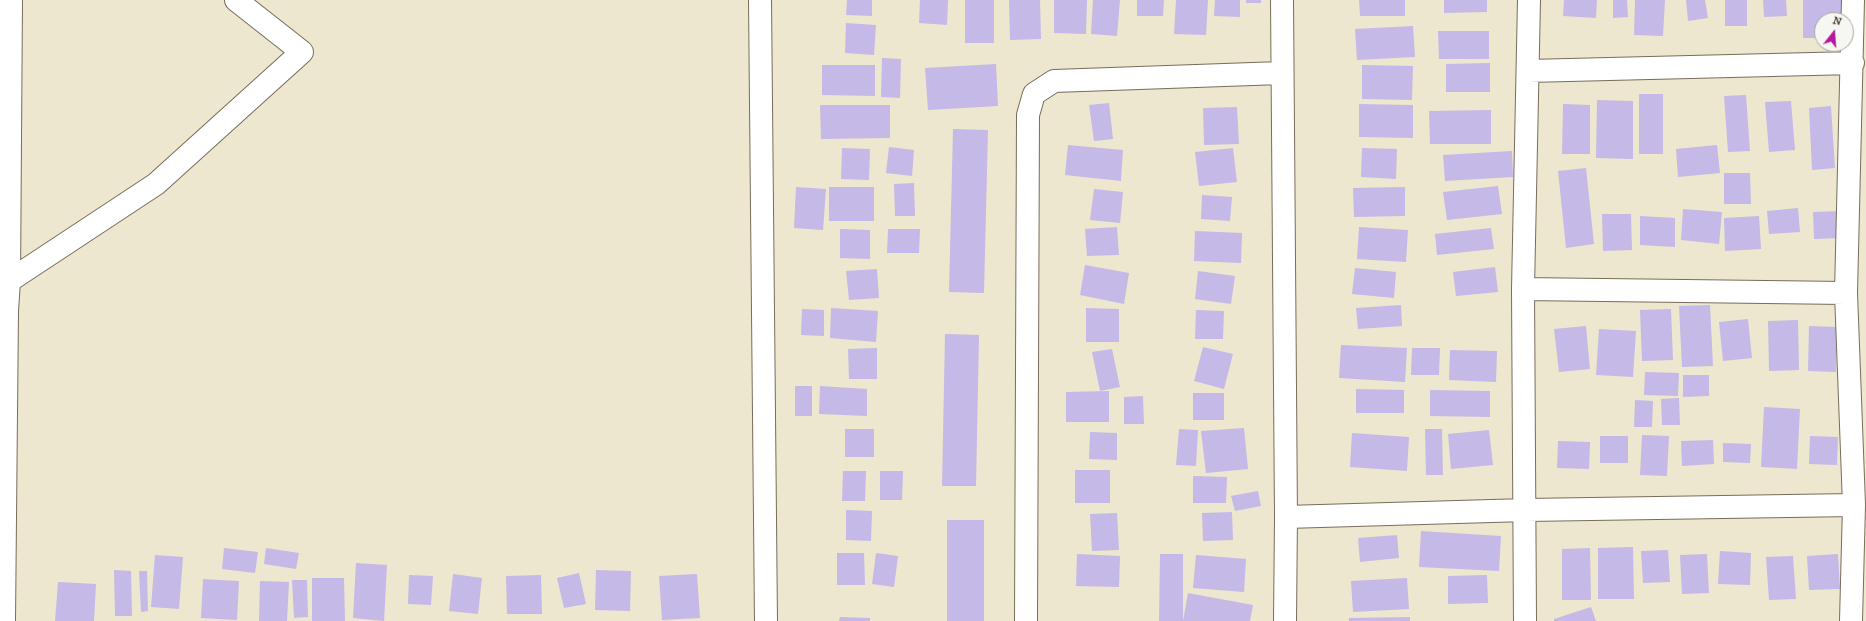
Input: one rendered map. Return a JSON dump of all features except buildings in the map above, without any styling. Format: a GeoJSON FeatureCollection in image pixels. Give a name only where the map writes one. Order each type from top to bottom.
{"type":"FeatureCollection","features":[{"type":"Feature","properties":{"kind":"street"},"geometry":{"type":"LineString","coordinates":[[4,621],[3,311],[9,281],[11,0]]}},
{"type":"Feature","properties":{"kind":"street"},"geometry":{"type":"LineString","coordinates":[[9,281],[156,184],[302,52],[236,0]]}},
{"type":"Feature","properties":{"kind":"street"},"geometry":{"type":"LineString","coordinates":[[760,0],[766,621]]}},
{"type":"Feature","properties":{"kind":"street"},"geometry":{"type":"LineString","coordinates":[[1282,0],[1281,73],[1286,518],[1285,621]]}},
{"type":"Feature","properties":{"kind":"street"},"geometry":{"type":"LineString","coordinates":[[1525,621],[1526,510],[1523,289],[1530,0]]}},
{"type":"Feature","properties":{"kind":"street"},"geometry":{"type":"LineString","coordinates":[[1851,621],[1854,505],[1859,449],[1846,293],[1853,0]]}},
{"type":"Feature","properties":{"kind":"street"},"geometry":{"type":"LineString","coordinates":[[1528,71],[1852,63]]}},
{"type":"Feature","properties":{"kind":"street"},"geometry":{"type":"LineString","coordinates":[[1026,621],[1028,115],[1034,94],[1054,81],[1281,73]]}},
{"type":"Feature","properties":{"kind":"street"},"geometry":{"type":"LineString","coordinates":[[1523,289],[1846,293]]}},
{"type":"Feature","properties":{"kind":"street"},"geometry":{"type":"LineString","coordinates":[[1286,518],[1526,510],[1854,505]]}}]}
